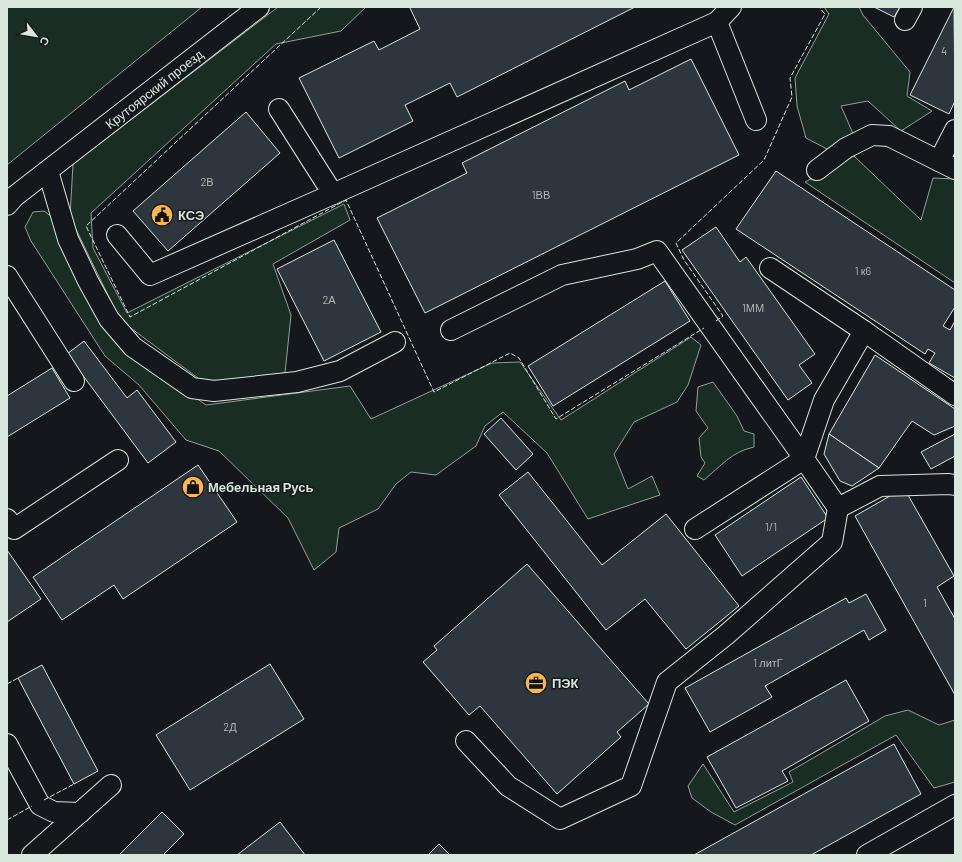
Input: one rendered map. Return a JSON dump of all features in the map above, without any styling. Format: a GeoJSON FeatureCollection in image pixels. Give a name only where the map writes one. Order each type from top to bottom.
{"type":"FeatureCollection","features":[{"type":"Feature","properties":{"kind":"street","name":"Крутоярский проезд"},"geometry":{"type":"LineString","coordinates":[[7,205],[15,196],[259,7]]}},
{"type":"Feature","properties":{"kind":"street"},"geometry":{"type":"LineString","coordinates":[[117,234],[150,275],[717,22],[731,7]]}},
{"type":"Feature","properties":{"kind":"street"},"geometry":{"type":"LineString","coordinates":[[717,22],[756,120]]}},
{"type":"Feature","properties":{"kind":"street"},"geometry":{"type":"LineString","coordinates":[[279,109],[333,194]]}},
{"type":"Feature","properties":{"kind":"street"},"geometry":{"type":"LineString","coordinates":[[817,170],[846,148],[872,135],[888,136],[947,165],[955,130]]}},
{"type":"Feature","properties":{"kind":"street"},"geometry":{"type":"LineString","coordinates":[[48,171],[68,238],[88,281],[109,320],[133,347],[192,388],[214,391],[297,382],[340,371],[395,342]]}},
{"type":"Feature","properties":{"kind":"street"},"geometry":{"type":"LineString","coordinates":[[451,330],[562,275],[637,259],[657,251],[838,508],[832,542],[726,635],[667,682],[631,786],[560,819],[508,786],[466,741]]}},
{"type":"Feature","properties":{"kind":"street"},"geometry":{"type":"LineString","coordinates":[[770,268],[864,331],[955,395]]}},
{"type":"Feature","properties":{"kind":"street"},"geometry":{"type":"LineString","coordinates":[[7,276],[74,381]]}},
{"type":"Feature","properties":{"kind":"street"},"geometry":{"type":"LineString","coordinates":[[695,529],[804,459],[824,400],[864,331]]}},
{"type":"Feature","properties":{"kind":"street"},"geometry":{"type":"LineString","coordinates":[[7,519],[14,529],[118,460]]}},
{"type":"Feature","properties":{"kind":"street"},"geometry":{"type":"LineString","coordinates":[[838,508],[880,486],[955,485]]}},
{"type":"Feature","properties":{"kind":"street"},"geometry":{"type":"LineString","coordinates":[[7,744],[40,806],[54,812],[80,813]]}},
{"type":"Feature","properties":{"kind":"street"},"geometry":{"type":"LineString","coordinates":[[32,855],[111,785]]}},
{"type":"Feature","properties":{"kind":"street"},"geometry":{"type":"LineString","coordinates":[[866,855],[955,804]]}},
{"type":"Feature","properties":{"kind":"green space"},"geometry":{"type":"Polygon","coordinates":[[[7,7],[202,7],[7,165],[7,7]]]}},
{"type":"Feature","properties":{"kind":"green space"},"geometry":{"type":"Polygon","coordinates":[[[278,7],[366,7],[341,31],[276,44],[91,213],[93,248],[127,313],[344,204],[350,220],[273,264],[291,315],[285,373],[206,384],[120,320],[70,217],[73,164],[278,7]]]}},
{"type":"Feature","properties":{"kind":"green space"},"geometry":{"type":"Polygon","coordinates":[[[824,7],[859,7],[863,15],[910,72],[907,96],[932,111],[901,131],[868,101],[841,106],[854,136],[827,149],[806,138],[797,106],[795,78],[829,14],[824,7]]]}},
{"type":"Feature","properties":{"kind":"green space"},"geometry":{"type":"Polygon","coordinates":[[[854,156],[921,220],[933,178],[955,179],[955,283],[805,182],[854,156]]]}},
{"type":"Feature","properties":{"kind":"green space"},"geometry":{"type":"Polygon","coordinates":[[[44,211],[56,220],[124,348],[206,405],[350,386],[371,419],[492,363],[520,362],[561,420],[691,337],[701,345],[688,385],[677,402],[634,422],[614,454],[628,489],[652,476],[660,495],[588,519],[547,453],[503,412],[485,426],[476,446],[436,475],[411,472],[396,484],[378,509],[339,528],[336,552],[314,570],[288,518],[219,451],[186,440],[139,385],[105,356],[31,241],[25,227],[33,212],[44,211]]]}},
{"type":"Feature","properties":{"kind":"green space"},"geometry":{"type":"Polygon","coordinates":[[[713,382],[737,416],[744,431],[754,434],[754,447],[739,452],[704,480],[697,476],[705,463],[701,457],[699,438],[708,428],[696,411],[698,387],[713,382]]]}},
{"type":"Feature","properties":{"kind":"green space"},"geometry":{"type":"Polygon","coordinates":[[[908,710],[939,725],[955,720],[955,782],[934,788],[896,735],[735,825],[711,812],[692,798],[688,786],[703,764],[734,812],[793,782],[789,772],[885,716],[908,710]]]}},
{"type":"Feature","properties":{"kind":"building"},"geometry":{"type":"Polygon","coordinates":[[[635,7],[457,97],[450,83],[405,105],[413,121],[339,158],[299,78],[374,41],[379,50],[420,29],[410,8],[635,7]]]}},
{"type":"Feature","properties":{"kind":"building"},"geometry":{"type":"Polygon","coordinates":[[[874,7],[900,7],[894,17],[874,7]]]}},
{"type":"Feature","properties":{"kind":"building"},"geometry":{"type":"Polygon","coordinates":[[[954,7],[955,101],[949,114],[910,95],[954,7]]]}},
{"type":"Feature","properties":{"kind":"building"},"geometry":{"type":"Polygon","coordinates":[[[691,59],[739,155],[425,313],[377,218],[467,173],[462,163],[625,81],[629,90],[691,59]]]}},
{"type":"Feature","properties":{"kind":"building"},"geometry":{"type":"Polygon","coordinates":[[[246,112],[280,153],[168,251],[133,211],[246,112]]]}},
{"type":"Feature","properties":{"kind":"building"},"geometry":{"type":"Polygon","coordinates":[[[776,171],[955,290],[955,307],[943,326],[950,330],[955,321],[955,378],[929,363],[935,353],[928,349],[925,354],[736,229],[776,171]]]}},
{"type":"Feature","properties":{"kind":"building"},"geometry":{"type":"Polygon","coordinates":[[[716,227],[740,262],[746,257],[815,354],[799,365],[812,383],[788,400],[682,250],[716,227]]]}},
{"type":"Feature","properties":{"kind":"building"},"geometry":{"type":"Polygon","coordinates":[[[334,240],[381,332],[324,361],[277,269],[334,240]]]}},
{"type":"Feature","properties":{"kind":"building"},"geometry":{"type":"Polygon","coordinates":[[[665,281],[690,321],[553,406],[528,366],[665,281]]]}},
{"type":"Feature","properties":{"kind":"building"},"geometry":{"type":"Polygon","coordinates":[[[84,341],[127,398],[137,390],[176,442],[148,463],[67,354],[84,341]]]}},
{"type":"Feature","properties":{"kind":"building"},"geometry":{"type":"Polygon","coordinates":[[[875,355],[955,409],[955,426],[934,435],[912,421],[879,468],[829,434],[875,355]]]}},
{"type":"Feature","properties":{"kind":"building"},"geometry":{"type":"Polygon","coordinates":[[[52,368],[70,398],[7,437],[7,396],[52,368]]]}},
{"type":"Feature","properties":{"kind":"building"},"geometry":{"type":"Polygon","coordinates":[[[501,418],[533,454],[516,470],[484,434],[501,418]]]}},
{"type":"Feature","properties":{"kind":"building"},"geometry":{"type":"Polygon","coordinates":[[[829,434],[879,468],[852,486],[840,481],[824,454],[829,434]]]}},
{"type":"Feature","properties":{"kind":"building"},"geometry":{"type":"Polygon","coordinates":[[[955,434],[955,456],[931,469],[921,452],[955,434]]]}},
{"type":"Feature","properties":{"kind":"building"},"geometry":{"type":"Polygon","coordinates":[[[198,465],[237,522],[123,599],[114,585],[62,620],[33,577],[198,465]]]}},
{"type":"Feature","properties":{"kind":"building"},"geometry":{"type":"Polygon","coordinates":[[[528,472],[602,565],[666,514],[739,606],[686,649],[645,599],[606,630],[499,495],[528,472]]]}},
{"type":"Feature","properties":{"kind":"building"},"geometry":{"type":"Polygon","coordinates":[[[801,477],[828,518],[742,576],[715,535],[801,477]]]}},
{"type":"Feature","properties":{"kind":"building"},"geometry":{"type":"Polygon","coordinates":[[[904,488],[954,576],[937,587],[955,619],[955,695],[855,516],[904,488]]]}},
{"type":"Feature","properties":{"kind":"building"},"geometry":{"type":"Polygon","coordinates":[[[7,550],[41,599],[7,622],[7,550]]]}},
{"type":"Feature","properties":{"kind":"building","name":"ПЭК"},"geometry":{"type":"Polygon","coordinates":[[[527,564],[649,704],[617,732],[621,737],[557,794],[480,706],[469,715],[423,662],[437,650],[434,646],[527,564]]]}},
{"type":"Feature","properties":{"kind":"building"},"geometry":{"type":"Polygon","coordinates":[[[866,594],[886,630],[869,640],[864,630],[765,686],[772,697],[710,732],[685,688],[846,598],[849,603],[866,594]]]}},
{"type":"Feature","properties":{"kind":"building"},"geometry":{"type":"Polygon","coordinates":[[[270,664],[304,719],[190,790],[156,735],[270,664]]]}},
{"type":"Feature","properties":{"kind":"building"},"geometry":{"type":"Polygon","coordinates":[[[42,665],[98,771],[74,784],[18,678],[42,665]]]}},
{"type":"Feature","properties":{"kind":"building"},"geometry":{"type":"Polygon","coordinates":[[[846,680],[869,721],[782,771],[788,781],[736,808],[707,757],[846,680]]]}},
{"type":"Feature","properties":{"kind":"building"},"geometry":{"type":"Polygon","coordinates":[[[894,744],[921,794],[811,855],[694,855],[894,744]]]}},
{"type":"Feature","properties":{"kind":"building"},"geometry":{"type":"Polygon","coordinates":[[[162,812],[184,834],[163,855],[119,855],[162,812]]]}},
{"type":"Feature","properties":{"kind":"building"},"geometry":{"type":"Polygon","coordinates":[[[280,822],[305,855],[237,855],[280,822]]]}},
{"type":"Feature","properties":{"kind":"building"},"geometry":{"type":"Polygon","coordinates":[[[439,844],[450,855],[428,855],[439,844]]]}},
{"type":"Feature","properties":{"kind":"fence"},"geometry":{"type":"LineString","coordinates":[[321,7],[86,226],[130,317],[346,200],[434,392],[510,353],[519,358],[556,419],[704,328]]}},
{"type":"Feature","properties":{"kind":"fence"},"geometry":{"type":"LineString","coordinates":[[716,321],[723,316],[684,260],[676,243],[764,160],[792,97],[790,78],[825,14],[819,7]]}},
{"type":"Feature","properties":{"kind":"fence"},"geometry":{"type":"LineString","coordinates":[[7,684],[18,678]]}},
{"type":"Feature","properties":{"kind":"fence"},"geometry":{"type":"LineString","coordinates":[[44,800],[74,784]]}},
{"type":"Feature","properties":{"kind":"fence"},"geometry":{"type":"LineString","coordinates":[[7,820],[32,806]]}},
{"type":"Feature","properties":{"kind":"place","name":"КСЭ"},"geometry":{"type":"Point","coordinates":[162,215]}},
{"type":"Feature","properties":{"kind":"place","name":"Мебельная Русь"},"geometry":{"type":"Point","coordinates":[193,487]}},
{"type":"Feature","properties":{"kind":"place","name":"ПЭК"},"geometry":{"type":"Point","coordinates":[536,683]}}]}
